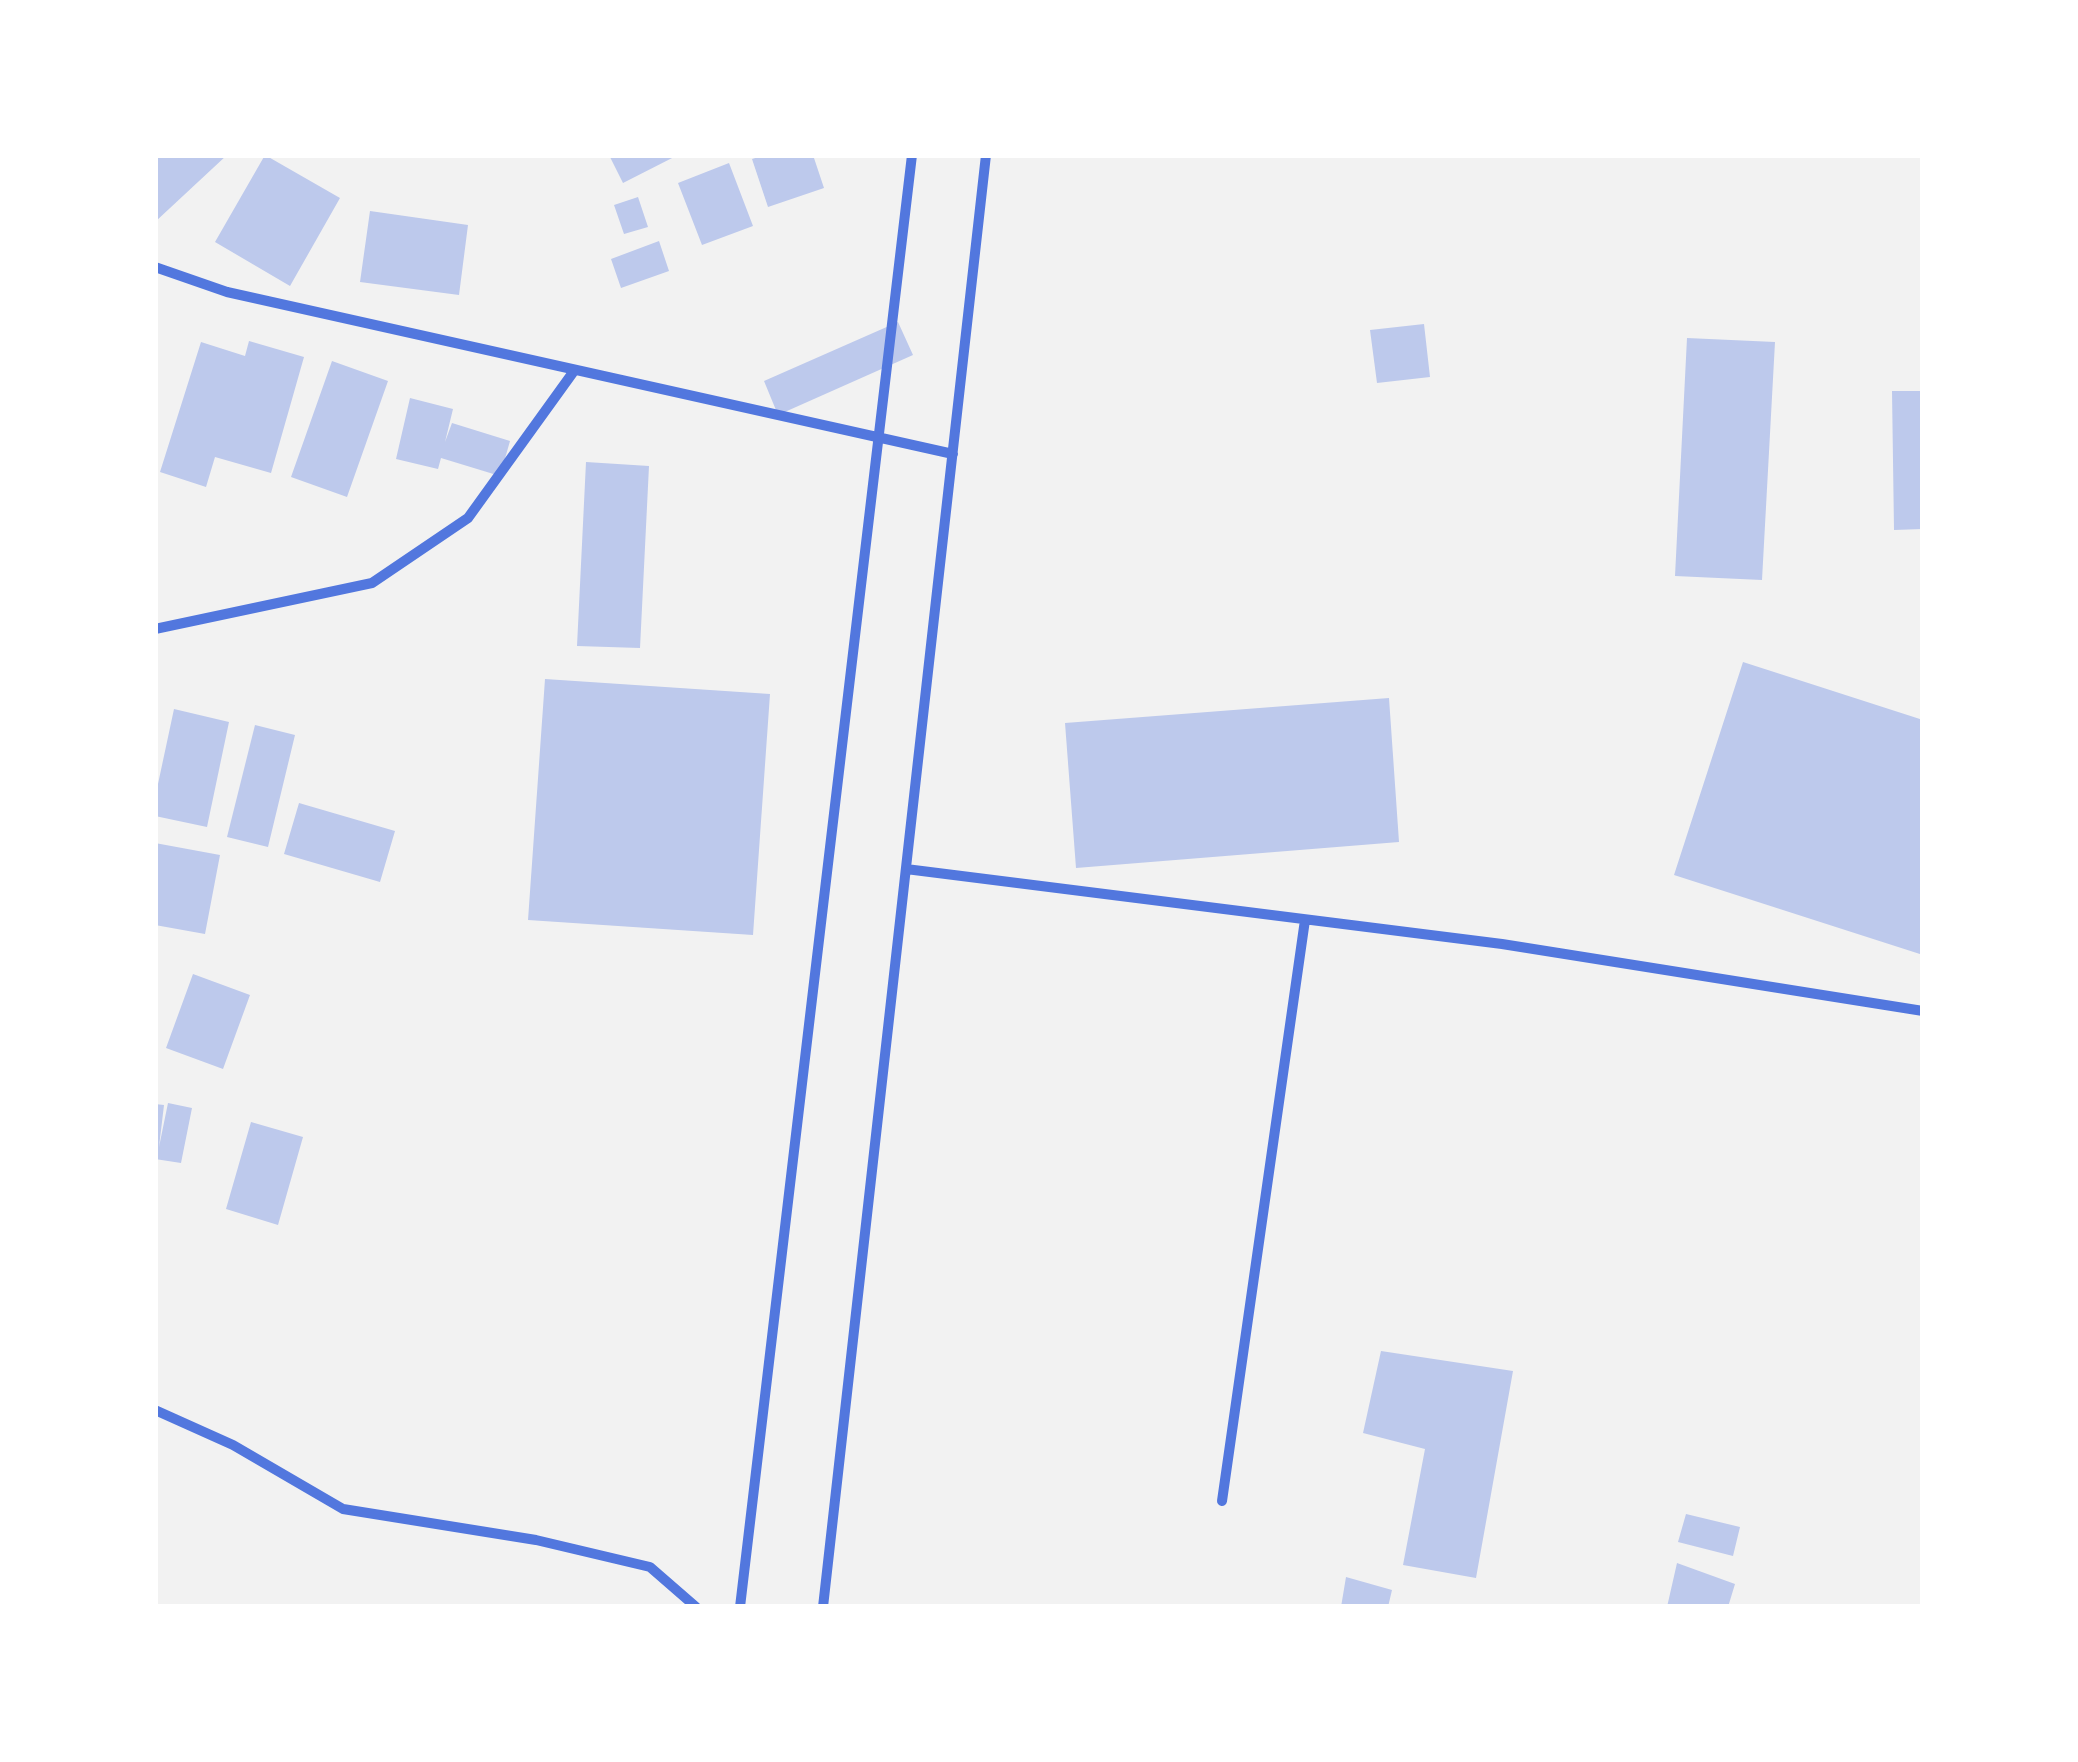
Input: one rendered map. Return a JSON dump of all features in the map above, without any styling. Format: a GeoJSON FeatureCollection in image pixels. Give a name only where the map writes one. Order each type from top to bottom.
{"type":"FeatureCollection","features":[{"type":"Feature","properties":{"kind":"street"},"geometry":{"type":"LineString","coordinates":[[740,1607],[912,155]]}},
{"type":"Feature","properties":{"kind":"street"},"geometry":{"type":"LineString","coordinates":[[822,1607],[986,155]]}},
{"type":"Feature","properties":{"kind":"street"},"geometry":{"type":"LineString","coordinates":[[155,268],[227,292],[952,454]]}},
{"type":"Feature","properties":{"kind":"street"},"geometry":{"type":"LineString","coordinates":[[155,630],[372,583],[468,518],[574,371]]}},
{"type":"Feature","properties":{"kind":"street"},"geometry":{"type":"LineString","coordinates":[[906,869],[1502,944],[1923,1011]]}},
{"type":"Feature","properties":{"kind":"street"},"geometry":{"type":"LineString","coordinates":[[1222,1501],[1304,920]]}},
{"type":"Feature","properties":{"kind":"street"},"geometry":{"type":"LineString","coordinates":[[155,1410],[233,1446],[343,1509],[536,1540],[650,1567],[696,1607]]}},
{"type":"Feature","properties":{"kind":"building"},"geometry":{"type":"Polygon","coordinates":[[[155,155],[227,155],[155,222],[155,155]]]}},
{"type":"Feature","properties":{"kind":"building"},"geometry":{"type":"Polygon","coordinates":[[[265,155],[340,198],[290,286],[215,242],[265,155]]]}},
{"type":"Feature","properties":{"kind":"building"},"geometry":{"type":"Polygon","coordinates":[[[678,155],[623,183],[610,157],[678,155]]]}},
{"type":"Feature","properties":{"kind":"building"},"geometry":{"type":"Polygon","coordinates":[[[765,155],[813,155],[824,188],[768,207],[752,159],[765,155]]]}},
{"type":"Feature","properties":{"kind":"building"},"geometry":{"type":"Polygon","coordinates":[[[729,163],[753,226],[702,245],[678,183],[729,163]]]}},
{"type":"Feature","properties":{"kind":"building"},"geometry":{"type":"Polygon","coordinates":[[[638,197],[648,227],[624,234],[614,205],[638,197]]]}},
{"type":"Feature","properties":{"kind":"building"},"geometry":{"type":"Polygon","coordinates":[[[370,211],[468,225],[459,295],[360,282],[370,211]]]}},
{"type":"Feature","properties":{"kind":"building"},"geometry":{"type":"Polygon","coordinates":[[[659,241],[669,271],[621,288],[611,259],[659,241]]]}},
{"type":"Feature","properties":{"kind":"building"},"geometry":{"type":"Polygon","coordinates":[[[898,322],[913,355],[778,415],[764,381],[898,322]]]}},
{"type":"Feature","properties":{"kind":"building"},"geometry":{"type":"Polygon","coordinates":[[[1424,324],[1430,377],[1377,383],[1370,330],[1424,324]]]}},
{"type":"Feature","properties":{"kind":"building"},"geometry":{"type":"Polygon","coordinates":[[[1687,338],[1775,342],[1762,580],[1675,576],[1687,338]]]}},
{"type":"Feature","properties":{"kind":"building"},"geometry":{"type":"Polygon","coordinates":[[[249,341],[304,357],[271,473],[215,457],[206,487],[160,472],[201,342],[245,356],[249,341]]]}},
{"type":"Feature","properties":{"kind":"building"},"geometry":{"type":"Polygon","coordinates":[[[332,361],[388,381],[347,497],[291,477],[332,361]]]}},
{"type":"Feature","properties":{"kind":"building"},"geometry":{"type":"Polygon","coordinates":[[[1892,391],[1923,391],[1923,529],[1894,530],[1892,391]]]}},
{"type":"Feature","properties":{"kind":"building"},"geometry":{"type":"Polygon","coordinates":[[[410,398],[453,409],[445,442],[452,423],[510,441],[500,476],[441,458],[438,469],[396,459],[410,398]]]}},
{"type":"Feature","properties":{"kind":"building"},"geometry":{"type":"Polygon","coordinates":[[[586,462],[649,466],[640,648],[577,646],[586,462]]]}},
{"type":"Feature","properties":{"kind":"building"},"geometry":{"type":"Polygon","coordinates":[[[1743,662],[1923,720],[1923,955],[1674,875],[1743,662]]]}},
{"type":"Feature","properties":{"kind":"building"},"geometry":{"type":"Polygon","coordinates":[[[545,679],[770,694],[753,935],[528,920],[545,679]]]}},
{"type":"Feature","properties":{"kind":"building"},"geometry":{"type":"Polygon","coordinates":[[[1389,698],[1399,842],[1076,868],[1065,723],[1389,698]]]}},
{"type":"Feature","properties":{"kind":"building"},"geometry":{"type":"Polygon","coordinates":[[[174,709],[229,722],[207,827],[155,816],[155,798],[174,709]]]}},
{"type":"Feature","properties":{"kind":"building"},"geometry":{"type":"Polygon","coordinates":[[[255,725],[295,735],[268,847],[227,837],[255,725]]]}},
{"type":"Feature","properties":{"kind":"building"},"geometry":{"type":"Polygon","coordinates":[[[299,803],[395,831],[380,882],[284,854],[299,803]]]}},
{"type":"Feature","properties":{"kind":"building"},"geometry":{"type":"Polygon","coordinates":[[[155,843],[220,855],[205,934],[155,925],[155,843]]]}},
{"type":"Feature","properties":{"kind":"building"},"geometry":{"type":"Polygon","coordinates":[[[193,974],[250,995],[223,1069],[166,1048],[193,974]]]}},
{"type":"Feature","properties":{"kind":"building"},"geometry":{"type":"Polygon","coordinates":[[[168,1103],[192,1108],[181,1163],[155,1159],[155,1104],[164,1105],[159,1147],[168,1103]]]}},
{"type":"Feature","properties":{"kind":"building"},"geometry":{"type":"Polygon","coordinates":[[[251,1122],[303,1137],[278,1225],[226,1209],[251,1122]]]}},
{"type":"Feature","properties":{"kind":"building"},"geometry":{"type":"Polygon","coordinates":[[[1381,1351],[1513,1371],[1476,1578],[1403,1565],[1425,1449],[1363,1433],[1381,1351]]]}},
{"type":"Feature","properties":{"kind":"building"},"geometry":{"type":"Polygon","coordinates":[[[1686,1514],[1740,1527],[1733,1556],[1678,1542],[1686,1514]]]}},
{"type":"Feature","properties":{"kind":"building"},"geometry":{"type":"Polygon","coordinates":[[[1677,1563],[1735,1584],[1728,1607],[1667,1607],[1677,1563]]]}},
{"type":"Feature","properties":{"kind":"building"},"geometry":{"type":"Polygon","coordinates":[[[1346,1577],[1392,1590],[1388,1607],[1341,1607],[1346,1577]]]}}]}
